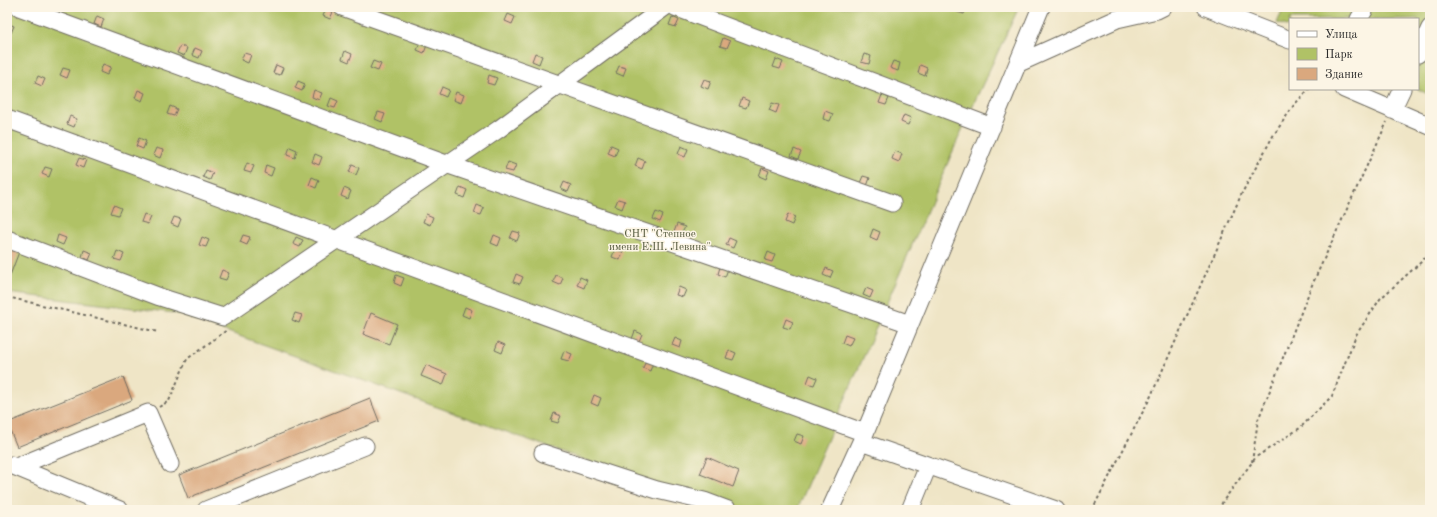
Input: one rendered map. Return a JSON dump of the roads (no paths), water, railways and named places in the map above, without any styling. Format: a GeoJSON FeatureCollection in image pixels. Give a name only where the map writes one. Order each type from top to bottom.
{"type":"FeatureCollection","features":[{"type":"Feature","properties":{"kind":"street"},"geometry":{"type":"LineString","coordinates":[[19,7],[446,164],[910,324]]}},
{"type":"Feature","properties":{"kind":"street"},"geometry":{"type":"LineString","coordinates":[[342,7],[892,202]]}},
{"type":"Feature","properties":{"kind":"street"},"geometry":{"type":"LineString","coordinates":[[7,240],[160,297],[222,317],[560,84],[675,7],[992,127]]}},
{"type":"Feature","properties":{"kind":"street"},"geometry":{"type":"LineString","coordinates":[[830,510],[863,438],[1041,7]]}},
{"type":"Feature","properties":{"kind":"street"},"geometry":{"type":"LineString","coordinates":[[1019,63],[1117,19],[1157,10],[1163,7]]}},
{"type":"Feature","properties":{"kind":"street"},"geometry":{"type":"LineString","coordinates":[[1206,7],[1289,40]]}},
{"type":"Feature","properties":{"kind":"street"},"geometry":{"type":"LineString","coordinates":[[1360,18],[1366,7]]}},
{"type":"Feature","properties":{"kind":"street"},"geometry":{"type":"LineString","coordinates":[[1419,52],[1430,28]]}},
{"type":"Feature","properties":{"kind":"street"},"geometry":{"type":"LineString","coordinates":[[1346,90],[1430,126]]}},
{"type":"Feature","properties":{"kind":"street"},"geometry":{"type":"LineString","coordinates":[[1392,110],[1402,90]]}},
{"type":"Feature","properties":{"kind":"street"},"geometry":{"type":"LineString","coordinates":[[7,119],[337,238],[863,438],[928,466],[1056,510]]}},
{"type":"Feature","properties":{"kind":"street"},"geometry":{"type":"LineString","coordinates":[[12,465],[148,414],[170,464]]}},
{"type":"Feature","properties":{"kind":"street"},"geometry":{"type":"LineString","coordinates":[[206,510],[365,446]]}},
{"type":"Feature","properties":{"kind":"street"},"geometry":{"type":"LineString","coordinates":[[544,453],[657,490],[704,501],[728,510]]}},
{"type":"Feature","properties":{"kind":"street"},"geometry":{"type":"LineString","coordinates":[[12,465],[120,510]]}},
{"type":"Feature","properties":{"kind":"street"},"geometry":{"type":"LineString","coordinates":[[910,510],[928,466]]}},
{"type":"Feature","properties":{"kind":"park label","name":"СНТ \"Степное имени Е.Ш. Левина\""},"geometry":{"type":"Point","coordinates":[660,239]}}]}
